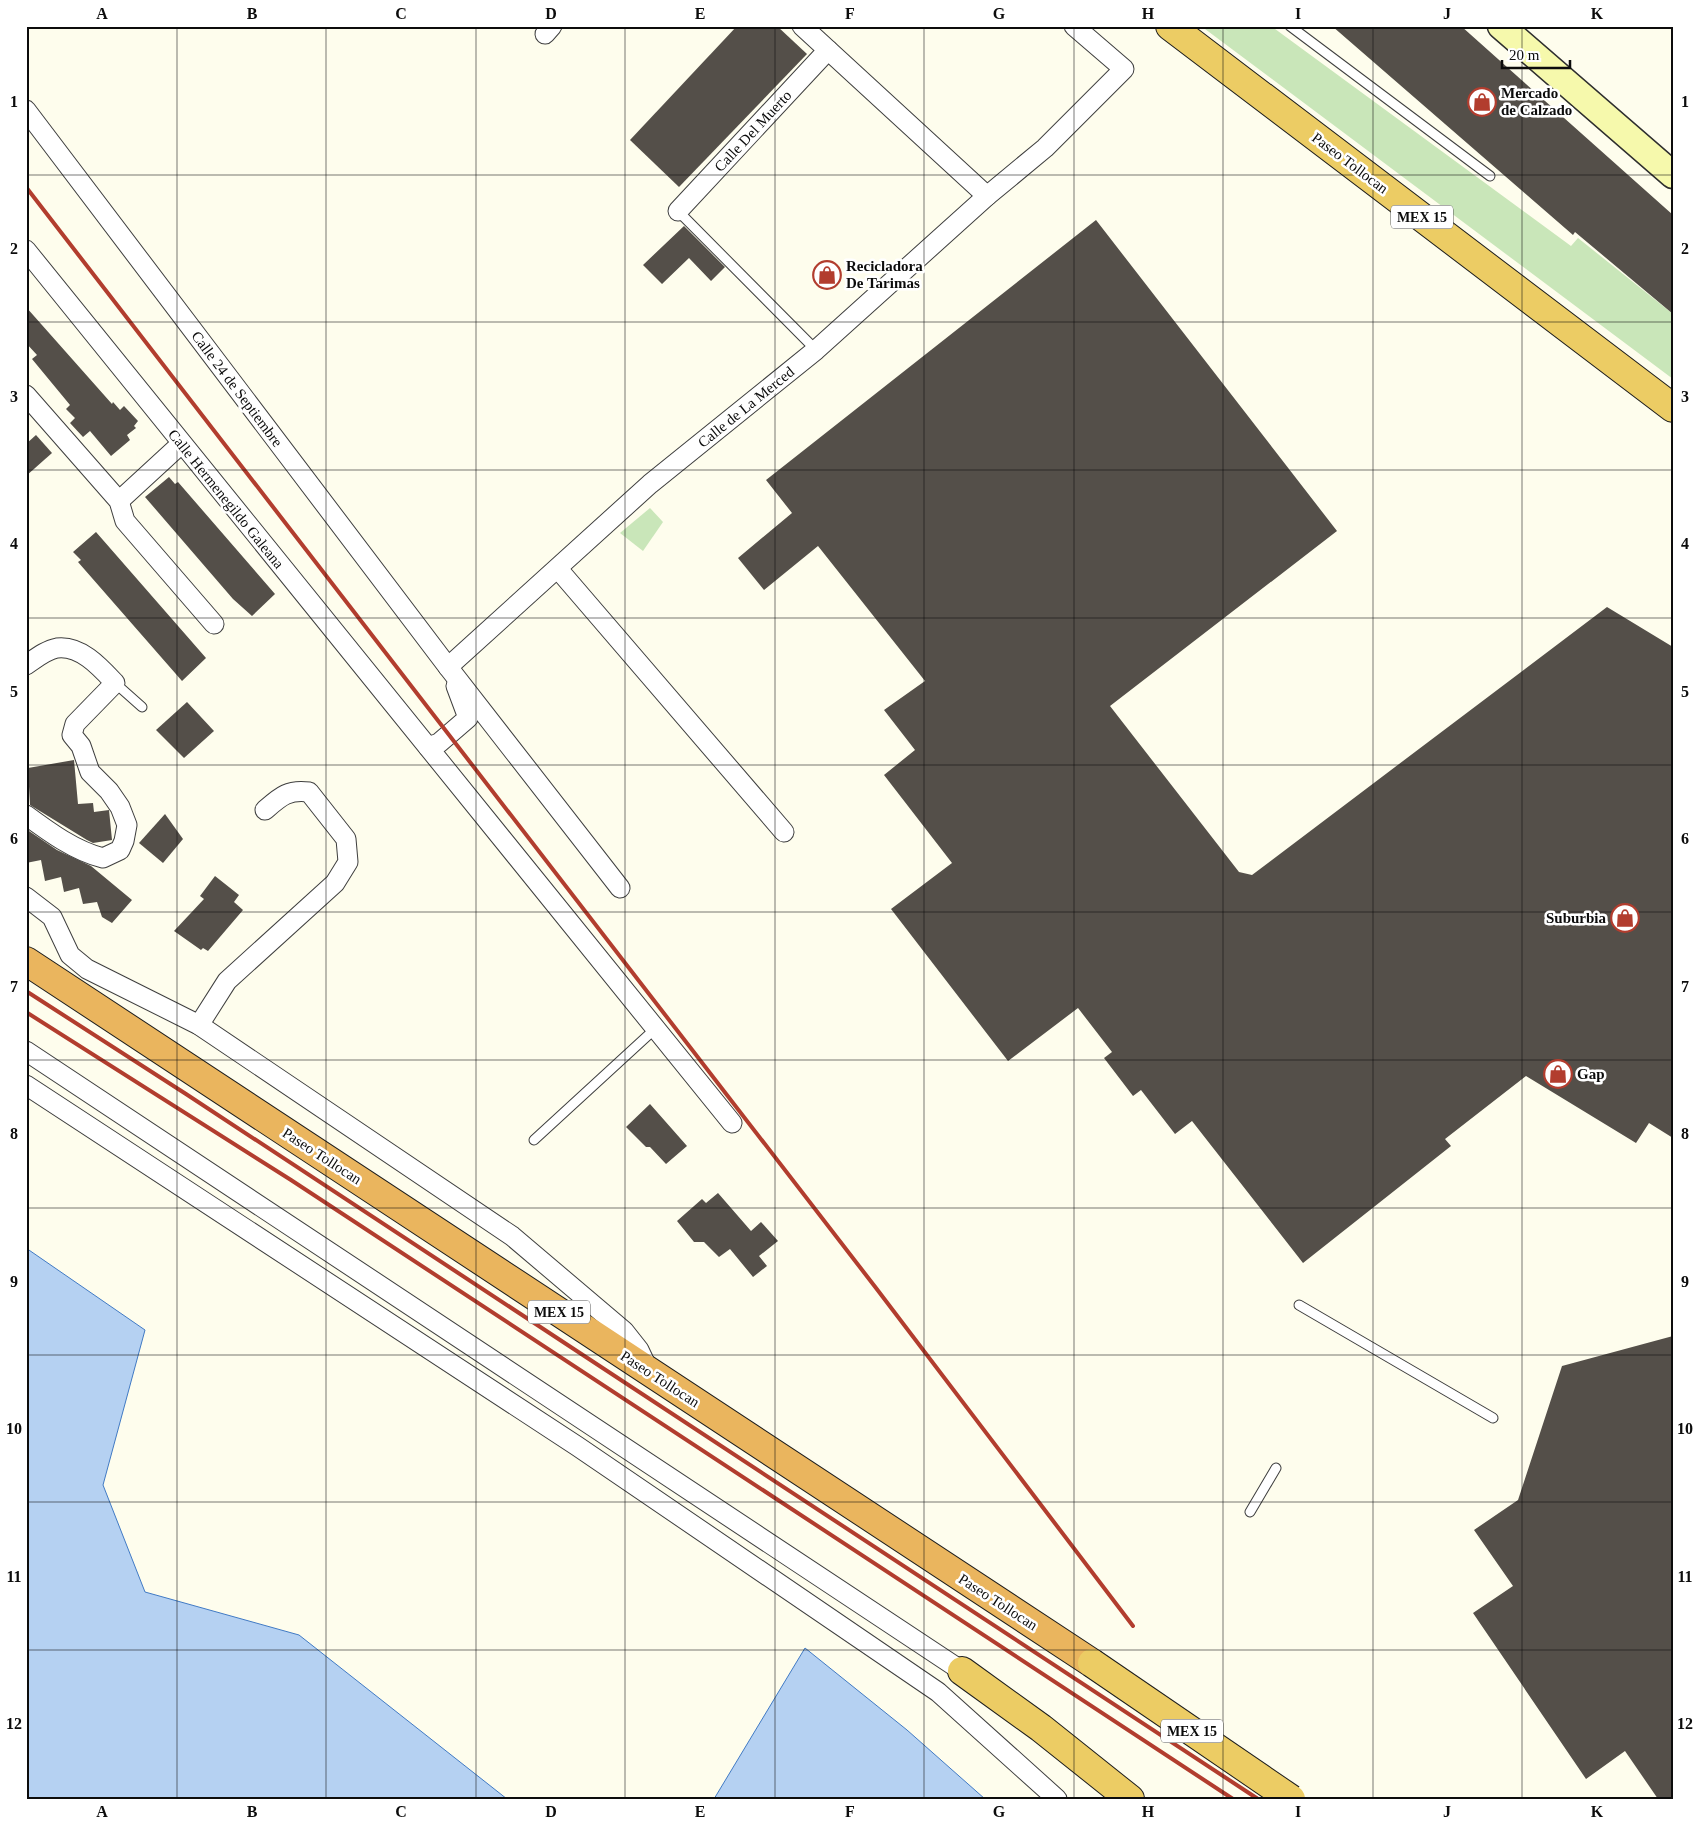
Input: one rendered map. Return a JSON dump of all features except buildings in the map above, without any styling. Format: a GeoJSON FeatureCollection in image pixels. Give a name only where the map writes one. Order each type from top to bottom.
{"type":"FeatureCollection","features":[{"type":"Feature","properties":{"kind":"highway","name":"Paseo Tollocan"},"geometry":{"type":"LineString","coordinates":[[1170,26],[1673,408]]}},
{"type":"Feature","properties":{"kind":"highway","name":"Paseo Tollocan"},"geometry":{"type":"LineString","coordinates":[[26,961],[1092,1664],[1291,1799]]}},
{"type":"Feature","properties":{"kind":"highway"},"geometry":{"type":"LineString","coordinates":[[962,1671],[1041,1728],[1130,1799]]}},
{"type":"Feature","properties":{"kind":"main road"},"geometry":{"type":"LineString","coordinates":[[1501,26],[1673,175]]}},
{"type":"Feature","properties":{"kind":"street"},"geometry":{"type":"LineString","coordinates":[[802,26],[986,196]]}},
{"type":"Feature","properties":{"kind":"street","name":"Calle de La Merced"},"geometry":{"type":"LineString","coordinates":[[448,667],[650,484],[816,350],[986,196],[1045,148],[1124,69],[1074,26]]}},
{"type":"Feature","properties":{"kind":"street","name":"Calle Del Muerto"},"geometry":{"type":"LineString","coordinates":[[678,211],[828,50]]}},
{"type":"Feature","properties":{"kind":"street","name":"Calle 24 de Septiembre"},"geometry":{"type":"LineString","coordinates":[[26,110],[448,667]]}},
{"type":"Feature","properties":{"kind":"street","name":"Calle Hermenegildo Galeana"},"geometry":{"type":"LineString","coordinates":[[26,250],[732,1123]]}},
{"type":"Feature","properties":{"kind":"street"},"geometry":{"type":"LineString","coordinates":[[26,395],[118,501],[125,521],[214,624]]}},
{"type":"Feature","properties":{"kind":"street"},"geometry":{"type":"LineString","coordinates":[[118,501],[181,444]]}},
{"type":"Feature","properties":{"kind":"street"},"geometry":{"type":"LineString","coordinates":[[558,569],[784,832]]}},
{"type":"Feature","properties":{"kind":"street"},"geometry":{"type":"LineString","coordinates":[[26,664],[56,648],[71,650],[95,662],[115,683],[75,724],[72,735],[81,746],[90,772],[120,807],[127,825],[124,842],[120,850],[103,858],[95,856],[70,844],[26,815]]}},
{"type":"Feature","properties":{"kind":"street"},"geometry":{"type":"LineString","coordinates":[[428,747],[439,743],[468,718],[448,667]]}},
{"type":"Feature","properties":{"kind":"street"},"geometry":{"type":"LineString","coordinates":[[448,667],[620,888]]}},
{"type":"Feature","properties":{"kind":"street"},"geometry":{"type":"LineString","coordinates":[[199,1025],[227,981],[335,884],[348,862],[346,839],[309,792],[295,790],[282,794],[265,810]]}},
{"type":"Feature","properties":{"kind":"street"},"geometry":{"type":"LineString","coordinates":[[26,897],[52,917],[70,955],[87,969],[199,1025],[512,1236],[624,1331],[640,1350],[650,1372]]}},
{"type":"Feature","properties":{"kind":"street"},"geometry":{"type":"LineString","coordinates":[[26,1051],[962,1671]]}},
{"type":"Feature","properties":{"kind":"street"},"geometry":{"type":"LineString","coordinates":[[26,1085],[577,1446],[938,1692],[1057,1799]]}},
{"type":"Feature","properties":{"kind":"lane"},"geometry":{"type":"LineString","coordinates":[[1290,26],[1490,176]]}},
{"type":"Feature","properties":{"kind":"lane"},"geometry":{"type":"LineString","coordinates":[[678,211],[816,350]]}},
{"type":"Feature","properties":{"kind":"lane"},"geometry":{"type":"LineString","coordinates":[[115,683],[142,707]]}},
{"type":"Feature","properties":{"kind":"lane"},"geometry":{"type":"LineString","coordinates":[[534,1140],[656,1028]]}},
{"type":"Feature","properties":{"kind":"lane"},"geometry":{"type":"LineString","coordinates":[[1299,1305],[1493,1418]]}},
{"type":"Feature","properties":{"kind":"lane"},"geometry":{"type":"LineString","coordinates":[[1250,1512],[1276,1468]]}},
{"type":"Feature","properties":{"kind":"green space"},"geometry":{"type":"Polygon","coordinates":[[[1201,26],[1271,26],[1571,246],[1578,238],[1673,314],[1673,379],[1201,26]]]}},
{"type":"Feature","properties":{"kind":"green space"},"geometry":{"type":"Polygon","coordinates":[[[650,508],[663,522],[643,551],[620,533],[650,508]]]}},
{"type":"Feature","properties":{"kind":"water"},"geometry":{"type":"Polygon","coordinates":[[[26,1248],[145,1330],[103,1485],[145,1592],[299,1635],[507,1799],[26,1799],[26,1248]]]}},
{"type":"Feature","properties":{"kind":"water"},"geometry":{"type":"Polygon","coordinates":[[[805,1648],[907,1730],[985,1799],[714,1799],[805,1648]]]}},
{"type":"Feature","properties":{"kind":"railway"},"geometry":{"type":"LineString","coordinates":[[26,187],[876,1288],[1133,1626]]}},
{"type":"Feature","properties":{"kind":"railway"},"geometry":{"type":"LineString","coordinates":[[26,991],[186,1094],[1258,1799]]}},
{"type":"Feature","properties":{"kind":"railway"},"geometry":{"type":"LineString","coordinates":[[26,1012],[291,1180],[1233,1799]]}},
{"type":"Feature","properties":{"kind":"place","name":"Mercado de Calzado"},"geometry":{"type":"Point","coordinates":[1482,102]}},
{"type":"Feature","properties":{"kind":"place","name":"Recicladora De Tarimas"},"geometry":{"type":"Point","coordinates":[827,275]}},
{"type":"Feature","properties":{"kind":"place","name":"Suburbia"},"geometry":{"type":"Point","coordinates":[1625,918]}},
{"type":"Feature","properties":{"kind":"place","name":"Gap"},"geometry":{"type":"Point","coordinates":[1558,1074]}}]}
